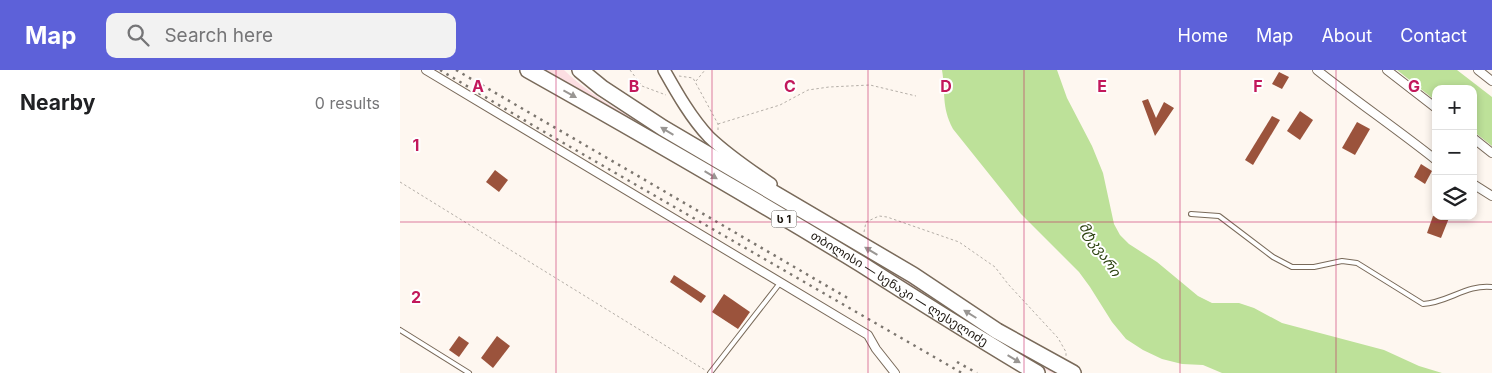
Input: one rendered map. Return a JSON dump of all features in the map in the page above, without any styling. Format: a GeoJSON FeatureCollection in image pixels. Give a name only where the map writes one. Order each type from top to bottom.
{"type":"FeatureCollection","features":[{"type":"Feature","properties":{"kind":"highway","name":"თბილისი — სენაკი — ლესელიძე"},"geometry":{"type":"LineString","coordinates":[[528,70],[634,130],[843,254],[958,326],[1038,373]]}},
{"type":"Feature","properties":{"kind":"highway","name":"თბილისი — სენაკი — ლესელიძე"},"geometry":{"type":"LineString","coordinates":[[580,70],[602,88],[663,128],[830,227]]}},
{"type":"Feature","properties":{"kind":"highway","name":"ს 1"},"geometry":{"type":"LineString","coordinates":[[830,227],[861,245]]}},
{"type":"Feature","properties":{"kind":"highway","name":"თბილისი — სენაკი — ლესელიძე"},"geometry":{"type":"LineString","coordinates":[[861,245],[913,275],[997,331],[1070,371]]}},
{"type":"Feature","properties":{"kind":"main road"},"geometry":{"type":"LineString","coordinates":[[665,72],[678,96],[717,144],[830,227]]}},
{"type":"Feature","properties":{"kind":"street"},"geometry":{"type":"LineString","coordinates":[[426,70],[868,335],[876,350],[895,373]]}},
{"type":"Feature","properties":{"kind":"street"},"geometry":{"type":"LineString","coordinates":[[1317,70],[1350,96],[1386,120],[1432,157]]}},
{"type":"Feature","properties":{"kind":"street"},"geometry":{"type":"LineString","coordinates":[[1387,70],[1432,105]]}},
{"type":"Feature","properties":{"kind":"street"},"geometry":{"type":"LineString","coordinates":[[1478,70],[1492,81]]}},
{"type":"Feature","properties":{"kind":"street"},"geometry":{"type":"LineString","coordinates":[[1477,141],[1492,153]]}},
{"type":"Feature","properties":{"kind":"street"},"geometry":{"type":"LineString","coordinates":[[1477,187],[1492,196]]}},
{"type":"Feature","properties":{"kind":"lane"},"geometry":{"type":"LineString","coordinates":[[1192,214],[1219,216],[1272,257],[1292,267],[1314,267],[1342,261],[1357,263],[1423,304],[1434,304],[1471,288],[1492,286]]}},
{"type":"Feature","properties":{"kind":"lane"},"geometry":{"type":"LineString","coordinates":[[710,373],[780,283]]}},
{"type":"Feature","properties":{"kind":"lane"},"geometry":{"type":"LineString","coordinates":[[400,330],[469,373]]}},
{"type":"Feature","properties":{"kind":"path"},"geometry":{"type":"LineString","coordinates":[[630,70],[642,86],[671,97],[678,96]]}},
{"type":"Feature","properties":{"kind":"path"},"geometry":{"type":"LineString","coordinates":[[696,82],[705,70]]}},
{"type":"Feature","properties":{"kind":"path"},"geometry":{"type":"LineString","coordinates":[[665,72],[694,78],[718,124],[717,144]]}},
{"type":"Feature","properties":{"kind":"path"},"geometry":{"type":"LineString","coordinates":[[718,124],[780,105],[808,90],[828,87],[870,86],[916,96]]}},
{"type":"Feature","properties":{"kind":"path"},"geometry":{"type":"LineString","coordinates":[[400,182],[710,373]]}},
{"type":"Feature","properties":{"kind":"path"},"geometry":{"type":"LineString","coordinates":[[861,245],[866,222],[880,216],[959,242],[996,267],[1008,284],[1058,338],[1066,352],[1070,371]]}},
{"type":"Feature","properties":{"kind":"shaded area"},"geometry":{"type":"Polygon","coordinates":[[[546,70],[564,70],[604,101],[679,143],[1066,373],[1052,373],[1012,351],[546,70]]]}},
{"type":"Feature","properties":{"kind":"water","name":"მტკვარი"},"geometry":{"type":"Polygon","coordinates":[[[942,70],[1057,70],[1067,98],[1092,146],[1103,173],[1114,224],[1120,235],[1129,244],[1157,262],[1198,296],[1212,303],[1239,303],[1254,308],[1282,323],[1384,350],[1419,366],[1442,373],[1222,373],[1203,365],[1182,364],[1162,359],[1143,350],[1126,339],[1112,322],[1079,272],[1021,214],[953,129],[945,106],[942,70]]]}},
{"type":"Feature","properties":{"kind":"water"},"geometry":{"type":"Polygon","coordinates":[[[1397,70],[1457,70],[1476,85],[1432,85],[1432,98],[1397,70]]]}},
{"type":"Feature","properties":{"kind":"water"},"geometry":{"type":"Polygon","coordinates":[[[1477,85],[1492,97],[1492,146],[1477,134],[1477,85]]]}},
{"type":"Feature","properties":{"kind":"building"},"geometry":{"type":"Polygon","coordinates":[[[1279,72],[1289,77],[1282,89],[1272,84],[1279,72]]]}},
{"type":"Feature","properties":{"kind":"building"},"geometry":{"type":"Polygon","coordinates":[[[1148,99],[1156,118],[1164,102],[1174,108],[1155,136],[1142,101],[1148,99]]]}},
{"type":"Feature","properties":{"kind":"building"},"geometry":{"type":"Polygon","coordinates":[[[1300,111],[1313,120],[1300,140],[1287,131],[1300,111]]]}},
{"type":"Feature","properties":{"kind":"building"},"geometry":{"type":"Polygon","coordinates":[[[1272,116],[1280,120],[1253,165],[1245,160],[1272,116]]]}},
{"type":"Feature","properties":{"kind":"building"},"geometry":{"type":"Polygon","coordinates":[[[1357,122],[1370,129],[1355,155],[1342,148],[1357,122]]]}},
{"type":"Feature","properties":{"kind":"building"},"geometry":{"type":"Polygon","coordinates":[[[1421,164],[1432,171],[1425,184],[1414,177],[1421,164]]]}},
{"type":"Feature","properties":{"kind":"building"},"geometry":{"type":"Polygon","coordinates":[[[495,170],[508,180],[499,192],[486,182],[495,170]]]}},
{"type":"Feature","properties":{"kind":"building"},"geometry":{"type":"Polygon","coordinates":[[[1432,219],[1448,220],[1441,238],[1427,233],[1432,219]]]}},
{"type":"Feature","properties":{"kind":"building"},"geometry":{"type":"Polygon","coordinates":[[[674,275],[706,296],[701,303],[670,282],[674,275]]]}},
{"type":"Feature","properties":{"kind":"building"},"geometry":{"type":"Polygon","coordinates":[[[724,294],[750,312],[738,329],[712,312],[724,294]]]}},
{"type":"Feature","properties":{"kind":"building"},"geometry":{"type":"Polygon","coordinates":[[[459,336],[469,343],[459,357],[449,350],[459,336]]]}},
{"type":"Feature","properties":{"kind":"building"},"geometry":{"type":"Polygon","coordinates":[[[497,336],[510,346],[493,368],[481,358],[497,336]]]}},
{"type":"Feature","properties":{"kind":"railway"},"geometry":{"type":"LineString","coordinates":[[440,70],[962,373]]}},
{"type":"Feature","properties":{"kind":"railway"},"geometry":{"type":"LineString","coordinates":[[456,70],[851,300]]}},
{"type":"Feature","properties":{"kind":"railway"},"geometry":{"type":"LineString","coordinates":[[957,362],[977,373]]}}]}
